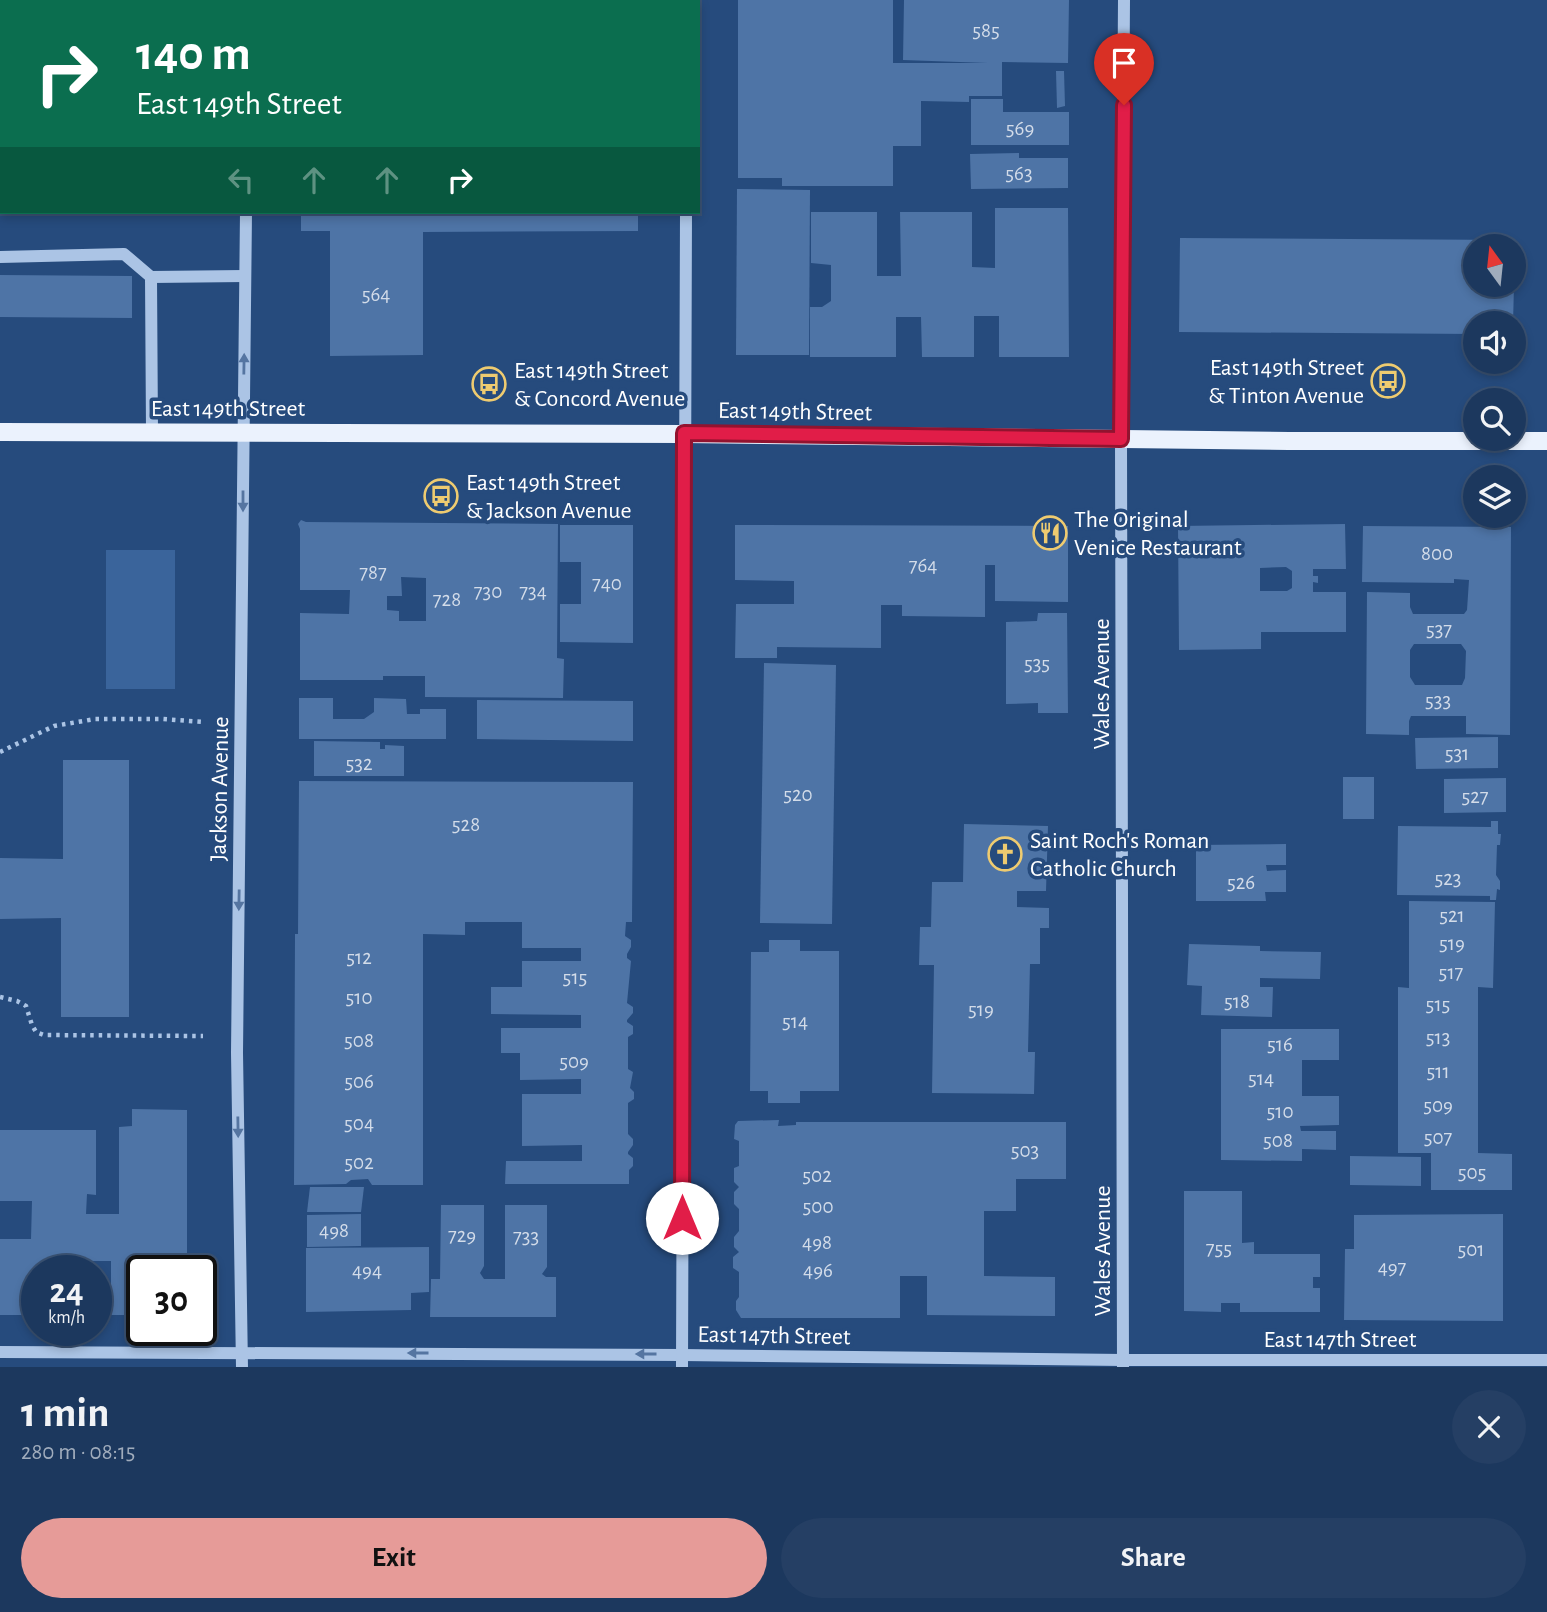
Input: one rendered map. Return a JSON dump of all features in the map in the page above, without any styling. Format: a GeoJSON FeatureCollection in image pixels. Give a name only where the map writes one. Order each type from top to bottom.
{"type":"FeatureCollection","features":[{"type":"Feature","properties":{"kind":"main road","name":"East 149th Street"},"geometry":{"type":"LineString","coordinates":[[0,432],[684,433],[1289,441],[1547,441]]}},
{"type":"Feature","properties":{"kind":"street","name":"Wales Avenue"},"geometry":{"type":"LineString","coordinates":[[1123,1363],[1121,439],[1124,0]]}},
{"type":"Feature","properties":{"kind":"street","name":"Jackson Avenue"},"geometry":{"type":"LineString","coordinates":[[242,1367],[237,1053],[246,214]]}},
{"type":"Feature","properties":{"kind":"street"},"geometry":{"type":"LineString","coordinates":[[682,1361],[686,214]]}},
{"type":"Feature","properties":{"kind":"street"},"geometry":{"type":"LineString","coordinates":[[0,257],[124,254],[151,277],[246,276]]}},
{"type":"Feature","properties":{"kind":"street"},"geometry":{"type":"LineString","coordinates":[[151,277],[152,432]]}},
{"type":"Feature","properties":{"kind":"street","name":"East 147th Street"},"geometry":{"type":"LineString","coordinates":[[0,1352],[242,1352],[682,1361],[1348,1363],[1547,1360]]}},
{"type":"Feature","properties":{"kind":"path"},"geometry":{"type":"LineString","coordinates":[[0,752],[54,726],[95,719],[204,722]]}},
{"type":"Feature","properties":{"kind":"path"},"geometry":{"type":"LineString","coordinates":[[0,997],[26,1006],[36,1032],[44,1035],[203,1035]]}},
{"type":"Feature","properties":{"kind":"shaded area"},"geometry":{"type":"Polygon","coordinates":[[[106,550],[175,550],[175,689],[106,689],[106,550]]]}},
{"type":"Feature","properties":{"kind":"building"},"geometry":{"type":"Polygon","coordinates":[[[738,0],[893,0],[893,63],[988,63],[903,60],[904,0],[1069,0],[1068,63],[1002,62],[1002,96],[969,96],[969,102],[921,101],[921,146],[893,146],[893,186],[782,186],[782,178],[738,178],[738,0]]]}},
{"type":"Feature","properties":{"kind":"building"},"geometry":{"type":"Polygon","coordinates":[[[1056,71],[1064,71],[1065,106],[1057,108],[1056,71]]]}},
{"type":"Feature","properties":{"kind":"building"},"geometry":{"type":"Polygon","coordinates":[[[971,99],[1003,99],[1003,112],[1069,112],[1069,145],[971,145],[971,99]]]}},
{"type":"Feature","properties":{"kind":"building"},"geometry":{"type":"Polygon","coordinates":[[[1019,153],[1019,158],[1068,158],[1068,188],[971,189],[970,154],[1019,153]]]}},
{"type":"Feature","properties":{"kind":"building"},"geometry":{"type":"Polygon","coordinates":[[[737,189],[810,190],[809,355],[736,355],[737,189]]]}},
{"type":"Feature","properties":{"kind":"building"},"geometry":{"type":"Polygon","coordinates":[[[995,208],[1068,208],[1069,357],[999,357],[999,316],[974,316],[974,357],[922,357],[921,317],[896,317],[896,357],[810,357],[810,307],[822,307],[831,301],[831,265],[811,263],[811,212],[877,212],[877,276],[901,276],[900,212],[972,212],[972,267],[995,268],[995,208]]]}},
{"type":"Feature","properties":{"kind":"building"},"geometry":{"type":"Polygon","coordinates":[[[301,214],[638,214],[638,231],[423,232],[423,355],[330,356],[330,231],[301,231],[301,214]]]}},
{"type":"Feature","properties":{"kind":"building"},"geometry":{"type":"Polygon","coordinates":[[[1180,238],[1463,240],[1463,298],[1514,298],[1513,311],[1463,311],[1463,334],[1179,332],[1180,238]]]}},
{"type":"Feature","properties":{"kind":"building"},"geometry":{"type":"Polygon","coordinates":[[[0,275],[132,276],[132,318],[0,317],[0,275]]]}},
{"type":"Feature","properties":{"kind":"building"},"geometry":{"type":"Polygon","coordinates":[[[301,520],[558,524],[557,658],[564,659],[563,698],[425,697],[425,676],[383,676],[383,680],[300,680],[300,613],[349,614],[350,590],[300,590],[298,524],[301,520]],[[401,577],[402,596],[387,596],[387,610],[399,611],[399,621],[426,621],[426,578],[401,577]]]}},
{"type":"Feature","properties":{"kind":"building"},"geometry":{"type":"Polygon","coordinates":[[[1345,524],[1346,569],[1313,569],[1313,576],[1318,576],[1318,583],[1313,582],[1313,592],[1346,592],[1346,632],[1261,632],[1261,649],[1179,650],[1178,526],[1345,524]],[[1286,567],[1260,568],[1260,591],[1287,591],[1292,588],[1292,571],[1286,567]]]}},
{"type":"Feature","properties":{"kind":"building"},"geometry":{"type":"Polygon","coordinates":[[[560,525],[633,525],[633,643],[560,642],[560,604],[581,604],[581,562],[560,562],[560,525]]]}},
{"type":"Feature","properties":{"kind":"building"},"geometry":{"type":"Polygon","coordinates":[[[735,525],[1068,526],[1068,602],[995,601],[995,565],[985,565],[985,617],[902,616],[902,605],[881,605],[881,648],[777,647],[777,658],[735,658],[736,604],[794,604],[794,581],[735,580],[735,525]]]}},
{"type":"Feature","properties":{"kind":"building"},"geometry":{"type":"Polygon","coordinates":[[[1363,526],[1511,528],[1510,735],[1466,734],[1466,716],[1411,716],[1409,735],[1366,734],[1367,592],[1410,593],[1413,614],[1464,614],[1467,610],[1469,580],[1454,579],[1454,583],[1362,582],[1363,526]],[[1414,644],[1410,650],[1410,677],[1415,685],[1462,685],[1465,678],[1466,651],[1461,644],[1414,644]]]}},
{"type":"Feature","properties":{"kind":"building"},"geometry":{"type":"Polygon","coordinates":[[[1038,613],[1067,613],[1068,713],[1038,713],[1038,703],[1006,704],[1006,622],[1037,621],[1038,613]]]}},
{"type":"Feature","properties":{"kind":"building"},"geometry":{"type":"Polygon","coordinates":[[[764,663],[836,665],[832,924],[760,923],[764,663]]]}},
{"type":"Feature","properties":{"kind":"building"},"geometry":{"type":"Polygon","coordinates":[[[299,698],[333,698],[333,719],[364,719],[374,712],[374,698],[406,699],[407,714],[420,714],[420,709],[446,709],[446,739],[299,739],[299,698]]]}},
{"type":"Feature","properties":{"kind":"building"},"geometry":{"type":"Polygon","coordinates":[[[477,700],[633,701],[633,741],[477,739],[477,700]]]}},
{"type":"Feature","properties":{"kind":"building"},"geometry":{"type":"Polygon","coordinates":[[[1498,737],[1498,768],[1416,769],[1415,738],[1498,737]]]}},
{"type":"Feature","properties":{"kind":"building"},"geometry":{"type":"Polygon","coordinates":[[[314,741],[380,742],[380,749],[385,749],[385,745],[404,746],[404,776],[314,776],[314,741]]]}},
{"type":"Feature","properties":{"kind":"building"},"geometry":{"type":"Polygon","coordinates":[[[63,760],[129,760],[129,1017],[61,1017],[61,918],[0,919],[0,858],[63,859],[63,760]]]}},
{"type":"Feature","properties":{"kind":"building"},"geometry":{"type":"Polygon","coordinates":[[[1343,777],[1374,777],[1374,819],[1343,819],[1343,777]]]}},
{"type":"Feature","properties":{"kind":"building"},"geometry":{"type":"Polygon","coordinates":[[[1506,778],[1506,812],[1444,813],[1444,779],[1506,778]]]}},
{"type":"Feature","properties":{"kind":"building"},"geometry":{"type":"Polygon","coordinates":[[[299,781],[633,782],[632,922],[626,922],[625,936],[631,940],[627,954],[631,961],[627,1003],[633,1007],[633,1013],[627,1020],[633,1026],[633,1034],[628,1037],[628,1069],[633,1072],[630,1088],[634,1092],[634,1099],[628,1103],[628,1134],[633,1139],[633,1145],[628,1152],[633,1158],[633,1166],[629,1170],[629,1184],[505,1184],[506,1161],[582,1161],[582,1145],[522,1146],[522,1094],[581,1094],[581,1079],[520,1080],[520,1053],[501,1053],[501,1028],[581,1028],[581,1015],[491,1014],[491,987],[522,987],[522,961],[581,961],[581,948],[522,948],[522,922],[465,922],[465,935],[423,934],[423,1185],[372,1185],[368,1179],[351,1180],[346,1184],[294,1185],[295,934],[298,934],[299,781]]]}},
{"type":"Feature","properties":{"kind":"building"},"geometry":{"type":"Polygon","coordinates":[[[1491,821],[1498,821],[1498,834],[1501,834],[1500,845],[1497,845],[1496,875],[1500,881],[1500,890],[1497,889],[1496,900],[1490,900],[1490,896],[1397,895],[1398,826],[1491,827],[1491,821]]]}},
{"type":"Feature","properties":{"kind":"building"},"geometry":{"type":"Polygon","coordinates":[[[964,824],[1048,826],[1046,891],[1017,891],[1017,907],[1049,908],[1049,928],[1040,928],[1040,964],[1030,964],[1028,1052],[1035,1052],[1034,1094],[932,1093],[934,965],[919,965],[920,927],[931,927],[932,882],[963,882],[964,824]]]}},
{"type":"Feature","properties":{"kind":"building"},"geometry":{"type":"Polygon","coordinates":[[[1286,844],[1286,865],[1266,865],[1267,871],[1286,870],[1286,892],[1265,892],[1266,901],[1196,901],[1196,845],[1286,844]]]}},
{"type":"Feature","properties":{"kind":"building"},"geometry":{"type":"Polygon","coordinates":[[[1409,901],[1495,902],[1493,988],[1478,987],[1478,1153],[1512,1154],[1512,1190],[1431,1190],[1431,1153],[1398,1153],[1398,987],[1409,988],[1409,901]]]}},
{"type":"Feature","properties":{"kind":"building"},"geometry":{"type":"Polygon","coordinates":[[[769,940],[800,940],[800,951],[839,951],[839,1091],[800,1091],[800,1103],[768,1103],[768,1091],[750,1091],[751,952],[769,952],[769,940]]]}},
{"type":"Feature","properties":{"kind":"building"},"geometry":{"type":"Polygon","coordinates":[[[1189,944],[1260,946],[1260,951],[1321,952],[1320,979],[1260,978],[1260,987],[1273,987],[1272,1017],[1201,1015],[1202,986],[1187,985],[1189,944]]]}},
{"type":"Feature","properties":{"kind":"building"},"geometry":{"type":"Polygon","coordinates":[[[1221,1029],[1339,1029],[1339,1060],[1302,1060],[1302,1096],[1339,1096],[1339,1125],[1300,1126],[1301,1131],[1336,1131],[1336,1150],[1302,1149],[1302,1161],[1221,1160],[1221,1029]]]}},
{"type":"Feature","properties":{"kind":"building"},"geometry":{"type":"Polygon","coordinates":[[[132,1109],[187,1110],[187,1255],[126,1255],[126,1315],[112,1315],[112,1255],[21,1255],[21,1315],[0,1315],[0,1239],[31,1239],[32,1201],[0,1201],[0,1130],[96,1130],[96,1195],[87,1194],[86,1214],[119,1214],[119,1127],[132,1126],[132,1109]]]}},
{"type":"Feature","properties":{"kind":"building"},"geometry":{"type":"Polygon","coordinates":[[[779,1120],[778,1126],[796,1125],[796,1122],[1066,1122],[1066,1179],[1016,1179],[1016,1211],[984,1211],[984,1276],[1055,1277],[1055,1316],[927,1315],[927,1276],[900,1276],[900,1318],[741,1318],[736,1310],[739,1272],[733,1268],[733,1257],[739,1252],[734,1247],[734,1237],[739,1231],[739,1209],[734,1204],[734,1192],[739,1187],[734,1182],[734,1168],[739,1166],[739,1141],[734,1139],[735,1125],[738,1121],[779,1120]]]}},
{"type":"Feature","properties":{"kind":"building"},"geometry":{"type":"Polygon","coordinates":[[[1350,1156],[1421,1157],[1421,1186],[1350,1185],[1350,1156]]]}},
{"type":"Feature","properties":{"kind":"building"},"geometry":{"type":"Polygon","coordinates":[[[310,1187],[364,1187],[361,1212],[307,1212],[310,1187]]]}},
{"type":"Feature","properties":{"kind":"building"},"geometry":{"type":"Polygon","coordinates":[[[1184,1191],[1242,1191],[1242,1243],[1254,1242],[1254,1254],[1320,1254],[1320,1277],[1313,1277],[1313,1288],[1320,1288],[1320,1312],[1240,1312],[1240,1303],[1221,1303],[1221,1312],[1184,1311],[1184,1191]]]}},
{"type":"Feature","properties":{"kind":"building"},"geometry":{"type":"Polygon","coordinates":[[[441,1205],[484,1205],[484,1266],[480,1273],[484,1279],[505,1279],[505,1205],[547,1205],[547,1267],[542,1274],[556,1277],[556,1317],[430,1317],[431,1279],[440,1279],[441,1205]]]}},
{"type":"Feature","properties":{"kind":"building"},"geometry":{"type":"Polygon","coordinates":[[[361,1214],[361,1246],[307,1247],[307,1215],[361,1214]]]}},
{"type":"Feature","properties":{"kind":"building"},"geometry":{"type":"Polygon","coordinates":[[[1503,1214],[1503,1321],[1344,1320],[1345,1249],[1354,1249],[1354,1215],[1503,1214]]]}},
{"type":"Feature","properties":{"kind":"building"},"geometry":{"type":"Polygon","coordinates":[[[429,1247],[429,1292],[411,1293],[411,1310],[306,1312],[306,1248],[429,1247]]]}},
{"type":"Feature","properties":{"kind":"place","name":"East 149th Street & Tinton Avenue"},"geometry":{"type":"Point","coordinates":[1388,381]}},
{"type":"Feature","properties":{"kind":"place","name":"East 149th Street & Concord Avenue"},"geometry":{"type":"Point","coordinates":[489,384]}},
{"type":"Feature","properties":{"kind":"place","name":"East 149th Street & Jackson Avenue"},"geometry":{"type":"Point","coordinates":[441,496]}},
{"type":"Feature","properties":{"kind":"place","name":"The Original Venice Restaurant"},"geometry":{"type":"Point","coordinates":[1050,533]}},
{"type":"Feature","properties":{"kind":"place","name":"Saint Roch's Roman Catholic Church"},"geometry":{"type":"Point","coordinates":[1005,854]}},
{"type":"Feature","properties":{"kind":"route"},"geometry":{"type":"LineString","coordinates":[[682,1218],[684,433],[1121,439],[1124,105]]}}]}
